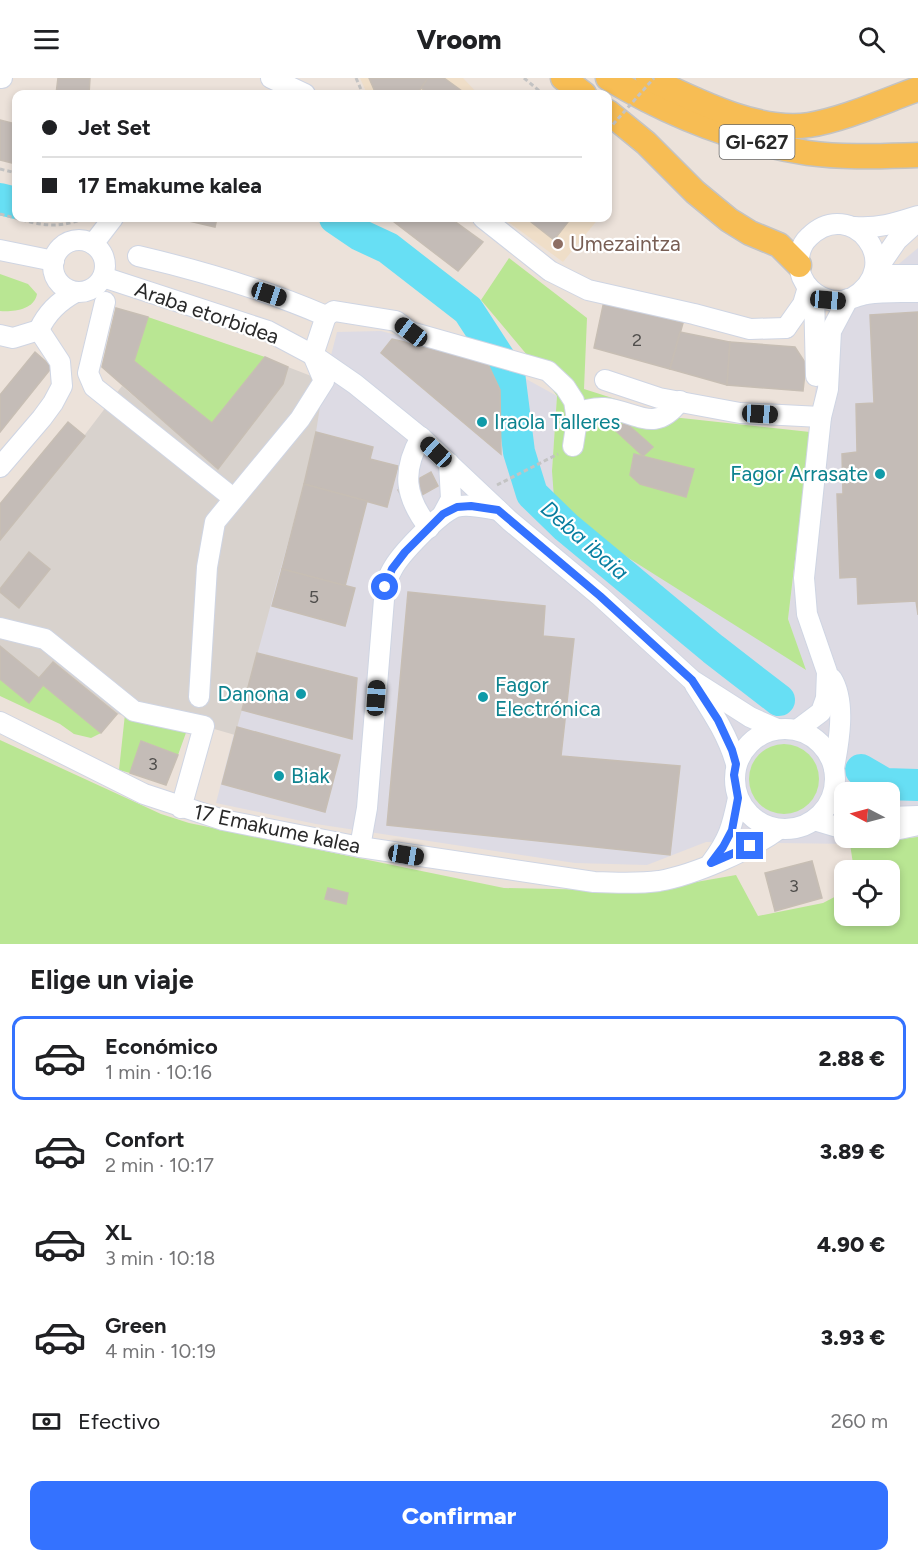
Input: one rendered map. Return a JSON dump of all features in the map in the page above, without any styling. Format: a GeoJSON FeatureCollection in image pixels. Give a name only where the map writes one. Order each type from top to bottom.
{"type":"FeatureCollection","features":[{"type":"Feature","properties":{"kind":"main road"},"geometry":{"type":"LineString","coordinates":[[562,78],[578,90]]}},
{"type":"Feature","properties":{"kind":"main road","name":"GI-627"},"geometry":{"type":"LineString","coordinates":[[608,78],[665,108],[713,128],[759,143],[810,153],[866,157],[918,154]]}},
{"type":"Feature","properties":{"kind":"main road"},"geometry":{"type":"LineString","coordinates":[[648,78],[712,109],[770,124],[808,125],[854,112],[918,89]]}},
{"type":"Feature","properties":{"kind":"main road"},"geometry":{"type":"LineString","coordinates":[[612,115],[646,143],[695,192],[729,220],[750,233],[779,245],[799,265]]}},
{"type":"Feature","properties":{"kind":"street"},"geometry":{"type":"LineString","coordinates":[[271,78],[296,90]]}},
{"type":"Feature","properties":{"kind":"street"},"geometry":{"type":"LineString","coordinates":[[918,216],[887,226],[870,228],[842,224],[828,225],[816,230],[806,239],[799,265],[801,277],[811,290],[828,300],[840,301],[866,294],[918,292]]}},
{"type":"Feature","properties":{"kind":"street"},"geometry":{"type":"LineString","coordinates":[[874,273],[897,240],[918,221]]}},
{"type":"Feature","properties":{"kind":"street"},"geometry":{"type":"LineString","coordinates":[[93,243],[110,222]]}},
{"type":"Feature","properties":{"kind":"street"},"geometry":{"type":"LineString","coordinates":[[488,222],[550,271],[588,290],[750,329],[786,328],[807,340],[815,348]]}},
{"type":"Feature","properties":{"kind":"street"},"geometry":{"type":"LineString","coordinates":[[826,672],[834,681],[838,694],[839,781],[825,810],[814,820],[803,826],[779,830],[766,826],[744,810],[738,798],[734,775],[742,751],[764,733],[787,729],[821,712],[826,698],[826,672],[807,614],[804,578],[821,417],[828,389],[831,331],[850,299],[862,292],[870,283],[876,260],[873,247],[865,235],[854,227]]}},
{"type":"Feature","properties":{"kind":"street"},"geometry":{"type":"LineString","coordinates":[[39,330],[43,320],[64,298],[76,292],[92,289],[103,277],[105,270],[103,255],[93,243],[77,240],[62,246],[54,261],[56,278],[68,290],[76,292]]}},
{"type":"Feature","properties":{"kind":"street"},"geometry":{"type":"LineString","coordinates":[[0,250],[54,261]]}},
{"type":"Feature","properties":{"kind":"street"},"geometry":{"type":"LineString","coordinates":[[138,256],[190,268],[278,296],[326,316]]}},
{"type":"Feature","properties":{"kind":"street"},"geometry":{"type":"LineString","coordinates":[[874,273],[918,275]]}},
{"type":"Feature","properties":{"kind":"street","name":"Araba etorbidea"},"geometry":{"type":"LineString","coordinates":[[103,277],[268,331],[313,355],[421,437],[498,510],[600,596],[692,680],[750,717],[787,729]]}},
{"type":"Feature","properties":{"kind":"street"},"geometry":{"type":"LineString","coordinates":[[786,328],[811,290]]}},
{"type":"Feature","properties":{"kind":"street"},"geometry":{"type":"LineString","coordinates":[[811,290],[817,400],[821,417]]}},
{"type":"Feature","properties":{"kind":"street"},"geometry":{"type":"LineString","coordinates":[[105,302],[88,373],[94,387],[233,498]]}},
{"type":"Feature","properties":{"kind":"street"},"geometry":{"type":"LineString","coordinates":[[199,698],[207,567],[215,522],[300,419],[324,381],[313,355],[326,316],[334,311],[396,321],[411,332],[548,371],[565,387],[574,401],[577,431],[573,446]]}},
{"type":"Feature","properties":{"kind":"street"},"geometry":{"type":"LineString","coordinates":[[0,353],[7,336],[39,330]]}},
{"type":"Feature","properties":{"kind":"street"},"geometry":{"type":"LineString","coordinates":[[0,467],[42,418],[62,386],[60,362],[39,330]]}},
{"type":"Feature","properties":{"kind":"street"},"geometry":{"type":"LineString","coordinates":[[604,380],[659,398],[740,413],[821,417]]}},
{"type":"Feature","properties":{"kind":"street"},"geometry":{"type":"LineString","coordinates":[[576,412],[602,408],[650,420],[661,420],[674,410],[680,401]]}},
{"type":"Feature","properties":{"kind":"street"},"geometry":{"type":"LineString","coordinates":[[421,437],[413,451],[407,478],[410,497],[419,515],[436,521]]}},
{"type":"Feature","properties":{"kind":"street"},"geometry":{"type":"LineString","coordinates":[[361,843],[367,808],[385,587],[392,569],[405,552],[436,521],[451,499],[448,463]]}},
{"type":"Feature","properties":{"kind":"street"},"geometry":{"type":"LineString","coordinates":[[436,521],[457,507],[471,506],[498,510]]}},
{"type":"Feature","properties":{"kind":"street"},"geometry":{"type":"LineString","coordinates":[[0,628],[45,639],[134,711],[204,726],[181,808]]}},
{"type":"Feature","properties":{"kind":"street","name":"Araba etorbidea"},"geometry":{"type":"LineString","coordinates":[[692,680],[718,720],[736,764]]}},
{"type":"Feature","properties":{"kind":"street","name":"17 Emakume kalea"},"geometry":{"type":"LineString","coordinates":[[0,722],[144,794],[232,823],[335,843],[361,843],[406,855],[594,882],[625,884],[670,878],[766,839],[779,830]]}},
{"type":"Feature","properties":{"kind":"street"},"geometry":{"type":"LineString","coordinates":[[787,729],[806,733],[821,743],[831,759],[839,781]]}},
{"type":"Feature","properties":{"kind":"street"},"geometry":{"type":"LineString","coordinates":[[711,863],[732,830],[738,798]]}},
{"type":"Feature","properties":{"kind":"street"},"geometry":{"type":"LineString","coordinates":[[900,817],[918,816]]}},
{"type":"Feature","properties":{"kind":"street"},"geometry":{"type":"LineString","coordinates":[[814,820],[834,826]]}},
{"type":"Feature","properties":{"kind":"street"},"geometry":{"type":"LineString","coordinates":[[900,829],[918,825]]}},
{"type":"Feature","properties":{"kind":"path"},"geometry":{"type":"LineString","coordinates":[[524,78],[538,90]]}},
{"type":"Feature","properties":{"kind":"path"},"geometry":{"type":"LineString","coordinates":[[612,125],[654,78]]}},
{"type":"Feature","properties":{"kind":"path"},"geometry":{"type":"LineString","coordinates":[[27,222],[41,226],[72,222]]}},
{"type":"Feature","properties":{"kind":"path"},"geometry":{"type":"LineString","coordinates":[[510,479],[573,446]]}},
{"type":"Feature","properties":{"kind":"shaded area"},"geometry":{"type":"Polygon","coordinates":[[[360,78],[463,78],[474,90],[365,90],[360,78]]]}},
{"type":"Feature","properties":{"kind":"shaded area","name":"Umezaintza"},"geometry":{"type":"Polygon","coordinates":[[[508,222],[596,222],[563,262],[508,222]]]}},
{"type":"Feature","properties":{"kind":"shaded area"},"geometry":{"type":"Polygon","coordinates":[[[918,248],[918,837],[900,839],[900,782],[834,782],[834,844],[706,842],[647,865],[575,863],[316,824],[216,803],[337,332],[381,331],[479,357],[557,396],[552,471],[805,670],[788,619],[823,327],[918,248]]]}},
{"type":"Feature","properties":{"kind":"shaded area"},"geometry":{"type":"Polygon","coordinates":[[[288,367],[324,381],[316,432],[304,484],[235,735],[204,726],[117,714],[53,662],[39,678],[0,646],[0,540],[122,386],[218,468],[283,384],[288,367]]]}},
{"type":"Feature","properties":{"kind":"green space"},"geometry":{"type":"Polygon","coordinates":[[[509,258],[587,318],[584,389],[672,417],[810,432],[788,619],[806,670],[592,535],[554,498],[552,471],[557,396],[533,362],[481,300],[509,258]]]}},
{"type":"Feature","properties":{"kind":"green space"},"geometry":{"type":"Polygon","coordinates":[[[0,274],[28,284],[37,294],[32,304],[22,309],[0,311],[0,274]]]}},
{"type":"Feature","properties":{"kind":"green space"},"geometry":{"type":"Polygon","coordinates":[[[148,317],[265,357],[212,423],[134,361],[148,317]]]}},
{"type":"Feature","properties":{"kind":"green space"},"geometry":{"type":"Polygon","coordinates":[[[0,679],[28,702],[43,685],[101,733],[91,738],[74,734],[60,724],[0,696],[0,679]]]}},
{"type":"Feature","properties":{"kind":"green space"},"geometry":{"type":"Polygon","coordinates":[[[125,714],[187,730],[178,755],[142,741],[130,773],[119,770],[125,714]]]}},
{"type":"Feature","properties":{"kind":"green space"},"geometry":{"type":"Polygon","coordinates":[[[0,740],[161,814],[189,823],[504,888],[645,891],[736,875],[758,916],[823,903],[834,897],[834,926],[900,926],[900,860],[852,860],[851,848],[900,848],[900,839],[918,837],[918,944],[0,944],[0,740]]]}},
{"type":"Feature","properties":{"kind":"green space"},"geometry":{"type":"Polygon","coordinates":[[[777,744],[791,744],[804,750],[813,759],[819,772],[817,792],[809,804],[791,814],[777,814],[764,808],[755,799],[749,786],[749,772],[755,759],[764,750],[777,744]]]}},
{"type":"Feature","properties":{"kind":"building"},"geometry":{"type":"Polygon","coordinates":[[[58,78],[90,78],[89,90],[56,90],[58,78]]]}},
{"type":"Feature","properties":{"kind":"building"},"geometry":{"type":"Polygon","coordinates":[[[369,78],[428,78],[420,90],[374,90],[369,78]]]}},
{"type":"Feature","properties":{"kind":"building"},"geometry":{"type":"Polygon","coordinates":[[[428,78],[444,78],[461,90],[424,90],[421,88],[428,78]]]}},
{"type":"Feature","properties":{"kind":"building"},"geometry":{"type":"Polygon","coordinates":[[[0,120],[12,123],[12,163],[0,160],[0,120]]]}},
{"type":"Feature","properties":{"kind":"building"},"geometry":{"type":"Polygon","coordinates":[[[193,222],[216,222],[215,227],[193,222]]]}},
{"type":"Feature","properties":{"kind":"building"},"geometry":{"type":"Polygon","coordinates":[[[394,222],[456,222],[483,242],[458,271],[394,222]]]}},
{"type":"Feature","properties":{"kind":"building"},"geometry":{"type":"Polygon","coordinates":[[[531,222],[568,222],[554,240],[531,222]]]}},
{"type":"Feature","properties":{"kind":"building"},"geometry":{"type":"Polygon","coordinates":[[[604,301],[683,323],[670,369],[594,348],[604,301]]]}},
{"type":"Feature","properties":{"kind":"building"},"geometry":{"type":"Polygon","coordinates":[[[116,308],[148,317],[134,361],[212,423],[265,357],[288,367],[283,384],[218,469],[102,367],[116,308]]]}},
{"type":"Feature","properties":{"kind":"building","name":"Fagor Arrasate"},"geometry":{"type":"Polygon","coordinates":[[[918,312],[918,615],[916,601],[858,604],[857,577],[840,578],[837,494],[843,494],[842,454],[857,452],[856,404],[874,403],[870,315],[918,312]]]}},
{"type":"Feature","properties":{"kind":"building"},"geometry":{"type":"Polygon","coordinates":[[[680,332],[730,342],[727,385],[670,369],[680,332]]]}},
{"type":"Feature","properties":{"kind":"building","name":"Iraola Talleres"},"geometry":{"type":"Polygon","coordinates":[[[392,339],[487,362],[500,390],[501,454],[381,353],[392,339]]]}},
{"type":"Feature","properties":{"kind":"building"},"geometry":{"type":"Polygon","coordinates":[[[730,342],[795,347],[806,364],[803,391],[727,385],[730,342]]]}},
{"type":"Feature","properties":{"kind":"building"},"geometry":{"type":"Polygon","coordinates":[[[35,352],[52,367],[0,432],[0,395],[35,352]]]}},
{"type":"Feature","properties":{"kind":"building"},"geometry":{"type":"Polygon","coordinates":[[[68,422],[85,436],[0,540],[0,504],[68,422]]]}},
{"type":"Feature","properties":{"kind":"building"},"geometry":{"type":"Polygon","coordinates":[[[625,422],[653,447],[643,456],[616,431],[625,422]]]}},
{"type":"Feature","properties":{"kind":"building"},"geometry":{"type":"Polygon","coordinates":[[[316,432],[373,447],[370,459],[398,466],[387,507],[304,484],[316,432]]]}},
{"type":"Feature","properties":{"kind":"building"},"geometry":{"type":"Polygon","coordinates":[[[634,454],[694,469],[686,497],[640,484],[630,475],[634,454]]]}},
{"type":"Feature","properties":{"kind":"building"},"geometry":{"type":"Polygon","coordinates":[[[431,472],[438,486],[406,504],[398,490],[431,472]]]}},
{"type":"Feature","properties":{"kind":"building"},"geometry":{"type":"Polygon","coordinates":[[[304,484],[367,501],[345,586],[282,569],[304,484]]]}},
{"type":"Feature","properties":{"kind":"building"},"geometry":{"type":"Polygon","coordinates":[[[29,552],[50,569],[19,608],[0,592],[0,589],[29,552]]]}},
{"type":"Feature","properties":{"kind":"building"},"geometry":{"type":"Polygon","coordinates":[[[282,569],[355,588],[345,626],[272,606],[282,569]]]}},
{"type":"Feature","properties":{"kind":"building","name":"Fagor Electrónica"},"geometry":{"type":"Polygon","coordinates":[[[408,592],[545,606],[543,636],[574,639],[561,756],[680,766],[670,855],[387,825],[408,592]]]}},
{"type":"Feature","properties":{"kind":"building"},"geometry":{"type":"Polygon","coordinates":[[[0,646],[39,678],[53,662],[117,714],[101,733],[43,685],[29,703],[0,679],[0,646]]]}},
{"type":"Feature","properties":{"kind":"building","name":"Danona"},"geometry":{"type":"Polygon","coordinates":[[[257,653],[357,678],[352,739],[242,710],[257,653]]]}},
{"type":"Feature","properties":{"kind":"building","name":"Biak"},"geometry":{"type":"Polygon","coordinates":[[[237,727],[340,755],[325,812],[222,784],[237,727]]]}},
{"type":"Feature","properties":{"kind":"building"},"geometry":{"type":"Polygon","coordinates":[[[141,741],[178,755],[166,785],[130,773],[141,741]]]}},
{"type":"Feature","properties":{"kind":"building"},"geometry":{"type":"Polygon","coordinates":[[[812,861],[822,898],[775,911],[765,873],[812,861]]]}},
{"type":"Feature","properties":{"kind":"building"},"geometry":{"type":"Polygon","coordinates":[[[328,888],[348,893],[346,904],[325,899],[328,888]]]}},
{"type":"Feature","properties":{"kind":"waterway","name":"Deba ibaia"},"geometry":{"type":"LineString","coordinates":[[0,199],[12,202]]}},
{"type":"Feature","properties":{"kind":"waterway","name":"Deba ibaia"},"geometry":{"type":"LineString","coordinates":[[341,222],[360,235],[388,248],[468,310],[509,373],[519,452],[532,494],[566,527],[713,649],[779,700]]}},
{"type":"Feature","properties":{"kind":"waterway","name":"Deba ibaia"},"geometry":{"type":"LineString","coordinates":[[861,770],[885,784],[918,785]]}},
{"type":"Feature","properties":{"kind":"place","name":"Umezaintza"},"geometry":{"type":"Point","coordinates":[558,244]}},
{"type":"Feature","properties":{"kind":"place","name":"Iraola Talleres"},"geometry":{"type":"Point","coordinates":[482,422]}},
{"type":"Feature","properties":{"kind":"place","name":"Fagor Arrasate"},"geometry":{"type":"Point","coordinates":[880,474]}},
{"type":"Feature","properties":{"kind":"place","name":"Danona"},"geometry":{"type":"Point","coordinates":[301,694]}},
{"type":"Feature","properties":{"kind":"place","name":"Fagor Electrónica"},"geometry":{"type":"Point","coordinates":[483,697]}},
{"type":"Feature","properties":{"kind":"place","name":"Biak"},"geometry":{"type":"Point","coordinates":[279,776]}},
{"type":"Feature","properties":{"kind":"route"},"geometry":{"type":"LineString","coordinates":[[385,587],[392,569],[405,552],[443,514],[457,507],[471,506],[498,510],[600,596],[692,680],[718,720],[736,764],[734,775],[738,798],[732,830],[711,863],[750,846]]}}]}
